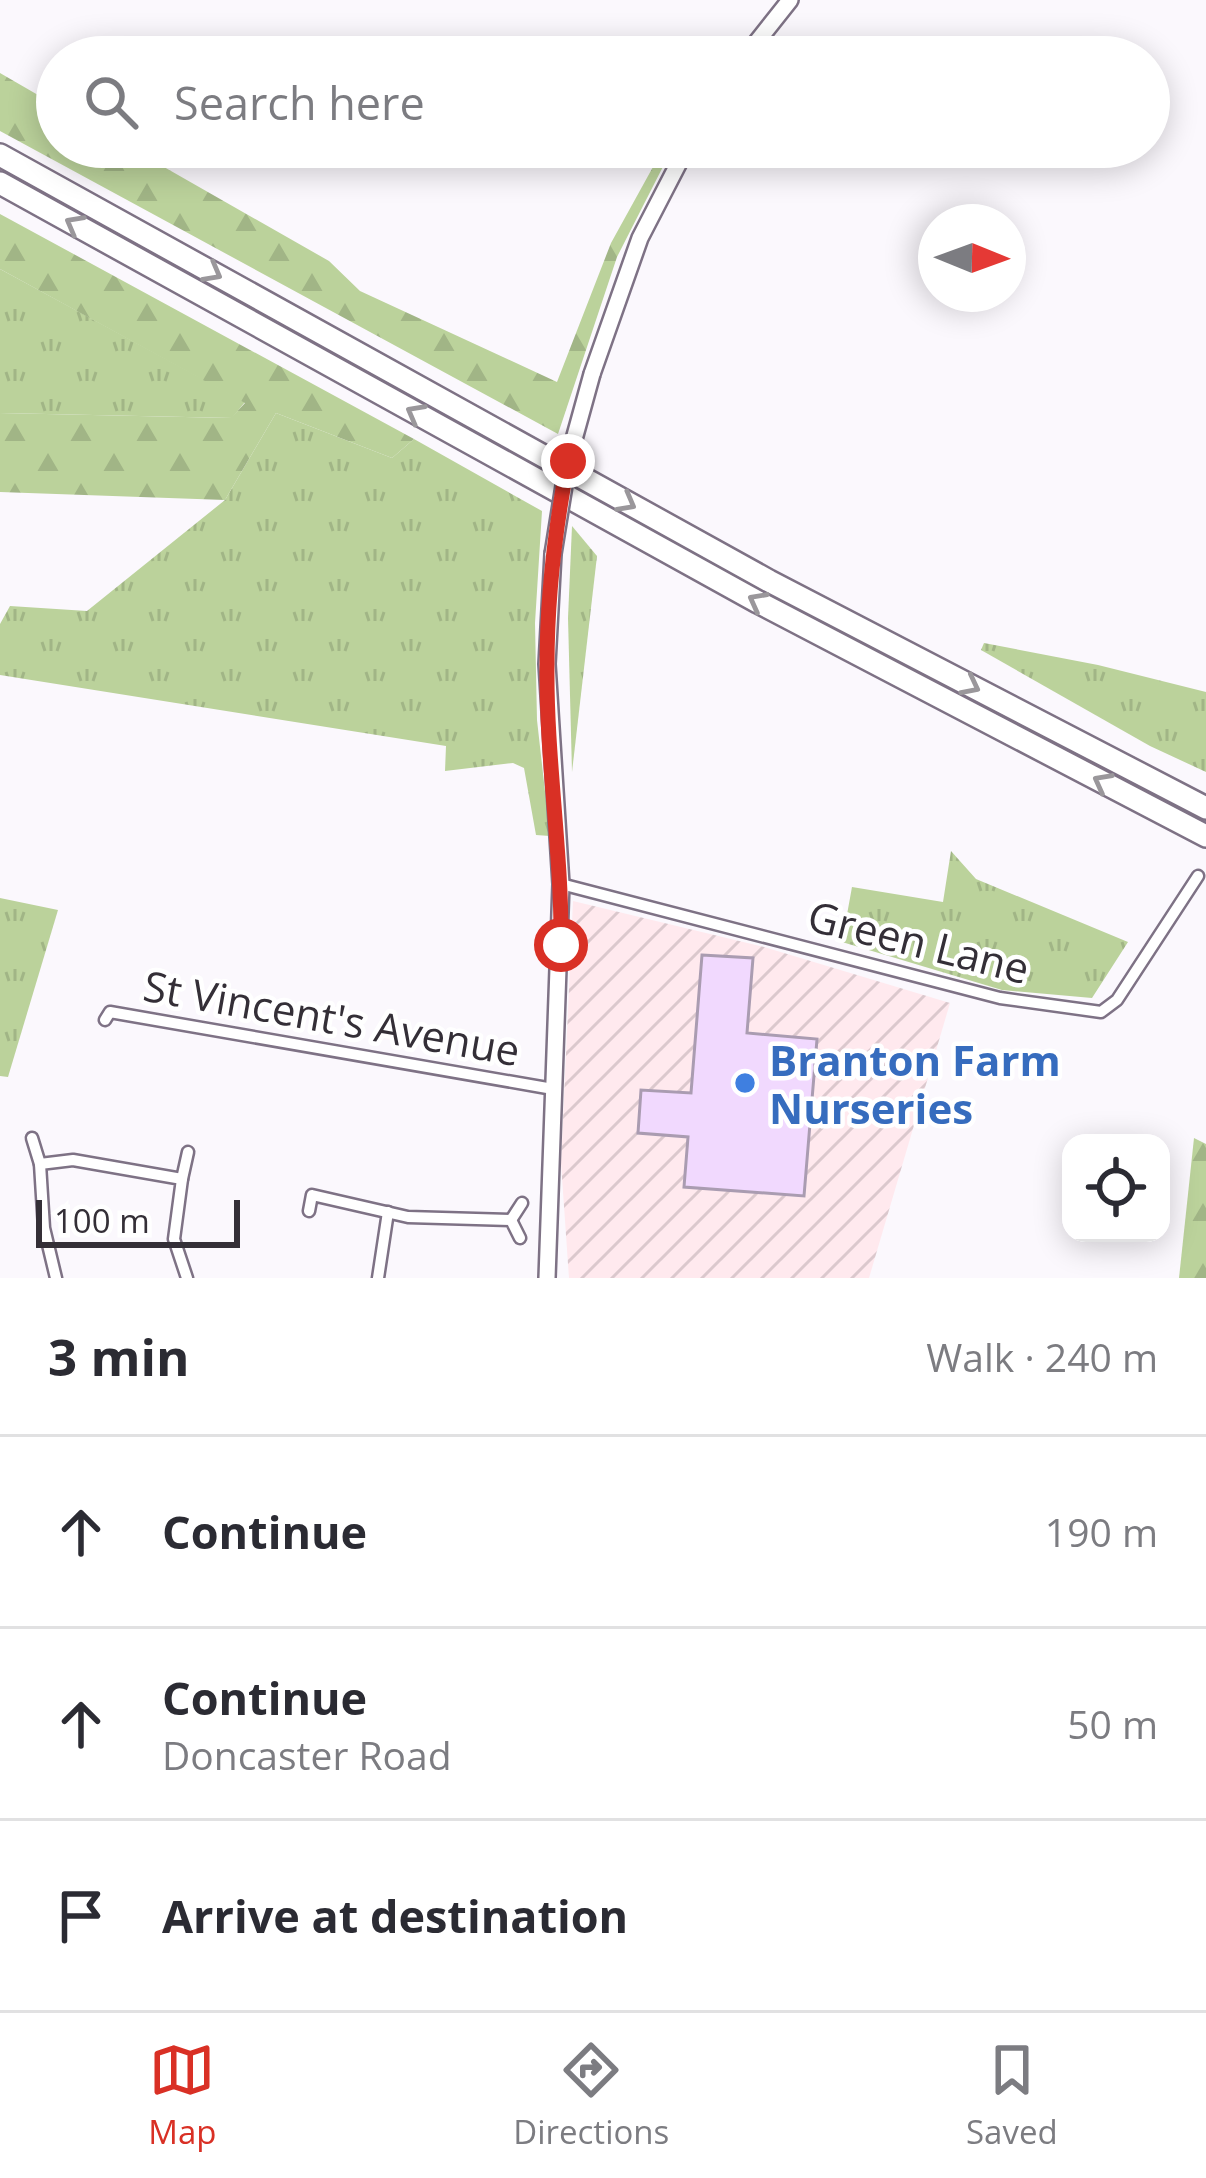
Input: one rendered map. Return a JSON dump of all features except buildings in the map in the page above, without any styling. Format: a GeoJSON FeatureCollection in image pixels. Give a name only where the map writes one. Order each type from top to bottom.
{"type":"FeatureCollection","features":[{"type":"Feature","properties":{"kind":"highway"},"geometry":{"type":"LineString","coordinates":[[0,155],[769,581],[1206,808]]}},
{"type":"Feature","properties":{"kind":"highway"},"geometry":{"type":"LineString","coordinates":[[0,183],[758,602],[1206,836]]}},
{"type":"Feature","properties":{"kind":"main road"},"geometry":{"type":"LineString","coordinates":[[762,36],[790,0]]}},
{"type":"Feature","properties":{"kind":"main road"},"geometry":{"type":"LineString","coordinates":[[547,1278],[561,884],[547,664],[553,554],[568,461],[592,374],[640,238],[676,168]]}},
{"type":"Feature","properties":{"kind":"street","name":"Green Lane"},"geometry":{"type":"LineString","coordinates":[[561,884],[1000,998],[1101,1012],[1117,1000],[1198,876]]}},
{"type":"Feature","properties":{"kind":"street","name":"St Vincent's Avenue"},"geometry":{"type":"LineString","coordinates":[[108,1011],[553,1088]]}},
{"type":"Feature","properties":{"kind":"street"},"geometry":{"type":"LineString","coordinates":[[32,1138],[56,1278]]}},
{"type":"Feature","properties":{"kind":"street"},"geometry":{"type":"LineString","coordinates":[[187,1278],[174,1239],[188,1152]]}},
{"type":"Feature","properties":{"kind":"street"},"geometry":{"type":"LineString","coordinates":[[40,1164],[74,1160],[182,1179]]}},
{"type":"Feature","properties":{"kind":"street"},"geometry":{"type":"LineString","coordinates":[[309,1211],[313,1179]]}},
{"type":"Feature","properties":{"kind":"street"},"geometry":{"type":"LineString","coordinates":[[311,1195],[416,1217],[511,1220]]}},
{"type":"Feature","properties":{"kind":"street"},"geometry":{"type":"LineString","coordinates":[[511,1220],[522,1203]]}},
{"type":"Feature","properties":{"kind":"street"},"geometry":{"type":"LineString","coordinates":[[378,1278],[388,1212]]}},
{"type":"Feature","properties":{"kind":"street"},"geometry":{"type":"LineString","coordinates":[[511,1220],[520,1238]]}},
{"type":"Feature","properties":{"kind":"shaded area","name":"Branton Farm Nurseries"},"geometry":{"type":"Polygon","coordinates":[[[573,901],[764,947],[950,1003],[869,1278],[569,1278],[561,1163],[573,901]]]}},
{"type":"Feature","properties":{"kind":"green space"},"geometry":{"type":"Polygon","coordinates":[[[0,73],[36,94],[36,151],[0,131],[0,73]]]}},
{"type":"Feature","properties":{"kind":"green space"},"geometry":{"type":"Polygon","coordinates":[[[68,168],[166,168],[329,261],[360,291],[557,382],[611,243],[652,168],[662,168],[617,257],[558,434],[68,168]]]}},
{"type":"Feature","properties":{"kind":"green space"},"geometry":{"type":"Polygon","coordinates":[[[0,214],[414,439],[392,458],[276,413],[225,500],[0,492],[0,413],[231,418],[245,403],[0,269],[0,214]]]}},
{"type":"Feature","properties":{"kind":"green space"},"geometry":{"type":"Polygon","coordinates":[[[0,269],[245,402],[232,418],[0,413],[0,269]]]}},
{"type":"Feature","properties":{"kind":"green space"},"geometry":{"type":"Polygon","coordinates":[[[276,413],[392,458],[414,439],[542,511],[535,623],[537,720],[550,836],[536,835],[524,768],[513,763],[445,771],[446,746],[0,675],[0,624],[10,606],[87,611],[225,500],[276,413]]]}},
{"type":"Feature","properties":{"kind":"green space"},"geometry":{"type":"Polygon","coordinates":[[[572,526],[597,556],[572,772],[568,618],[572,526]]]}},
{"type":"Feature","properties":{"kind":"green space"},"geometry":{"type":"Polygon","coordinates":[[[984,643],[1206,692],[1206,772],[1150,746],[981,650],[984,643]]]}},
{"type":"Feature","properties":{"kind":"green space"},"geometry":{"type":"Polygon","coordinates":[[[951,851],[976,879],[1128,942],[1092,998],[1002,990],[842,942],[852,887],[943,902],[951,851]]]}},
{"type":"Feature","properties":{"kind":"green space"},"geometry":{"type":"Polygon","coordinates":[[[0,898],[58,910],[8,1077],[0,1076],[0,898]]]}},
{"type":"Feature","properties":{"kind":"green space"},"geometry":{"type":"Polygon","coordinates":[[[1194,1138],[1206,1144],[1206,1278],[1179,1278],[1194,1138]]]}},
{"type":"Feature","properties":{"kind":"place","name":"Branton Farm Nurseries"},"geometry":{"type":"Point","coordinates":[745,1083]}},
{"type":"Feature","properties":{"kind":"route"},"geometry":{"type":"LineString","coordinates":[[561,945],[547,664],[553,554],[568,461]]}}]}
